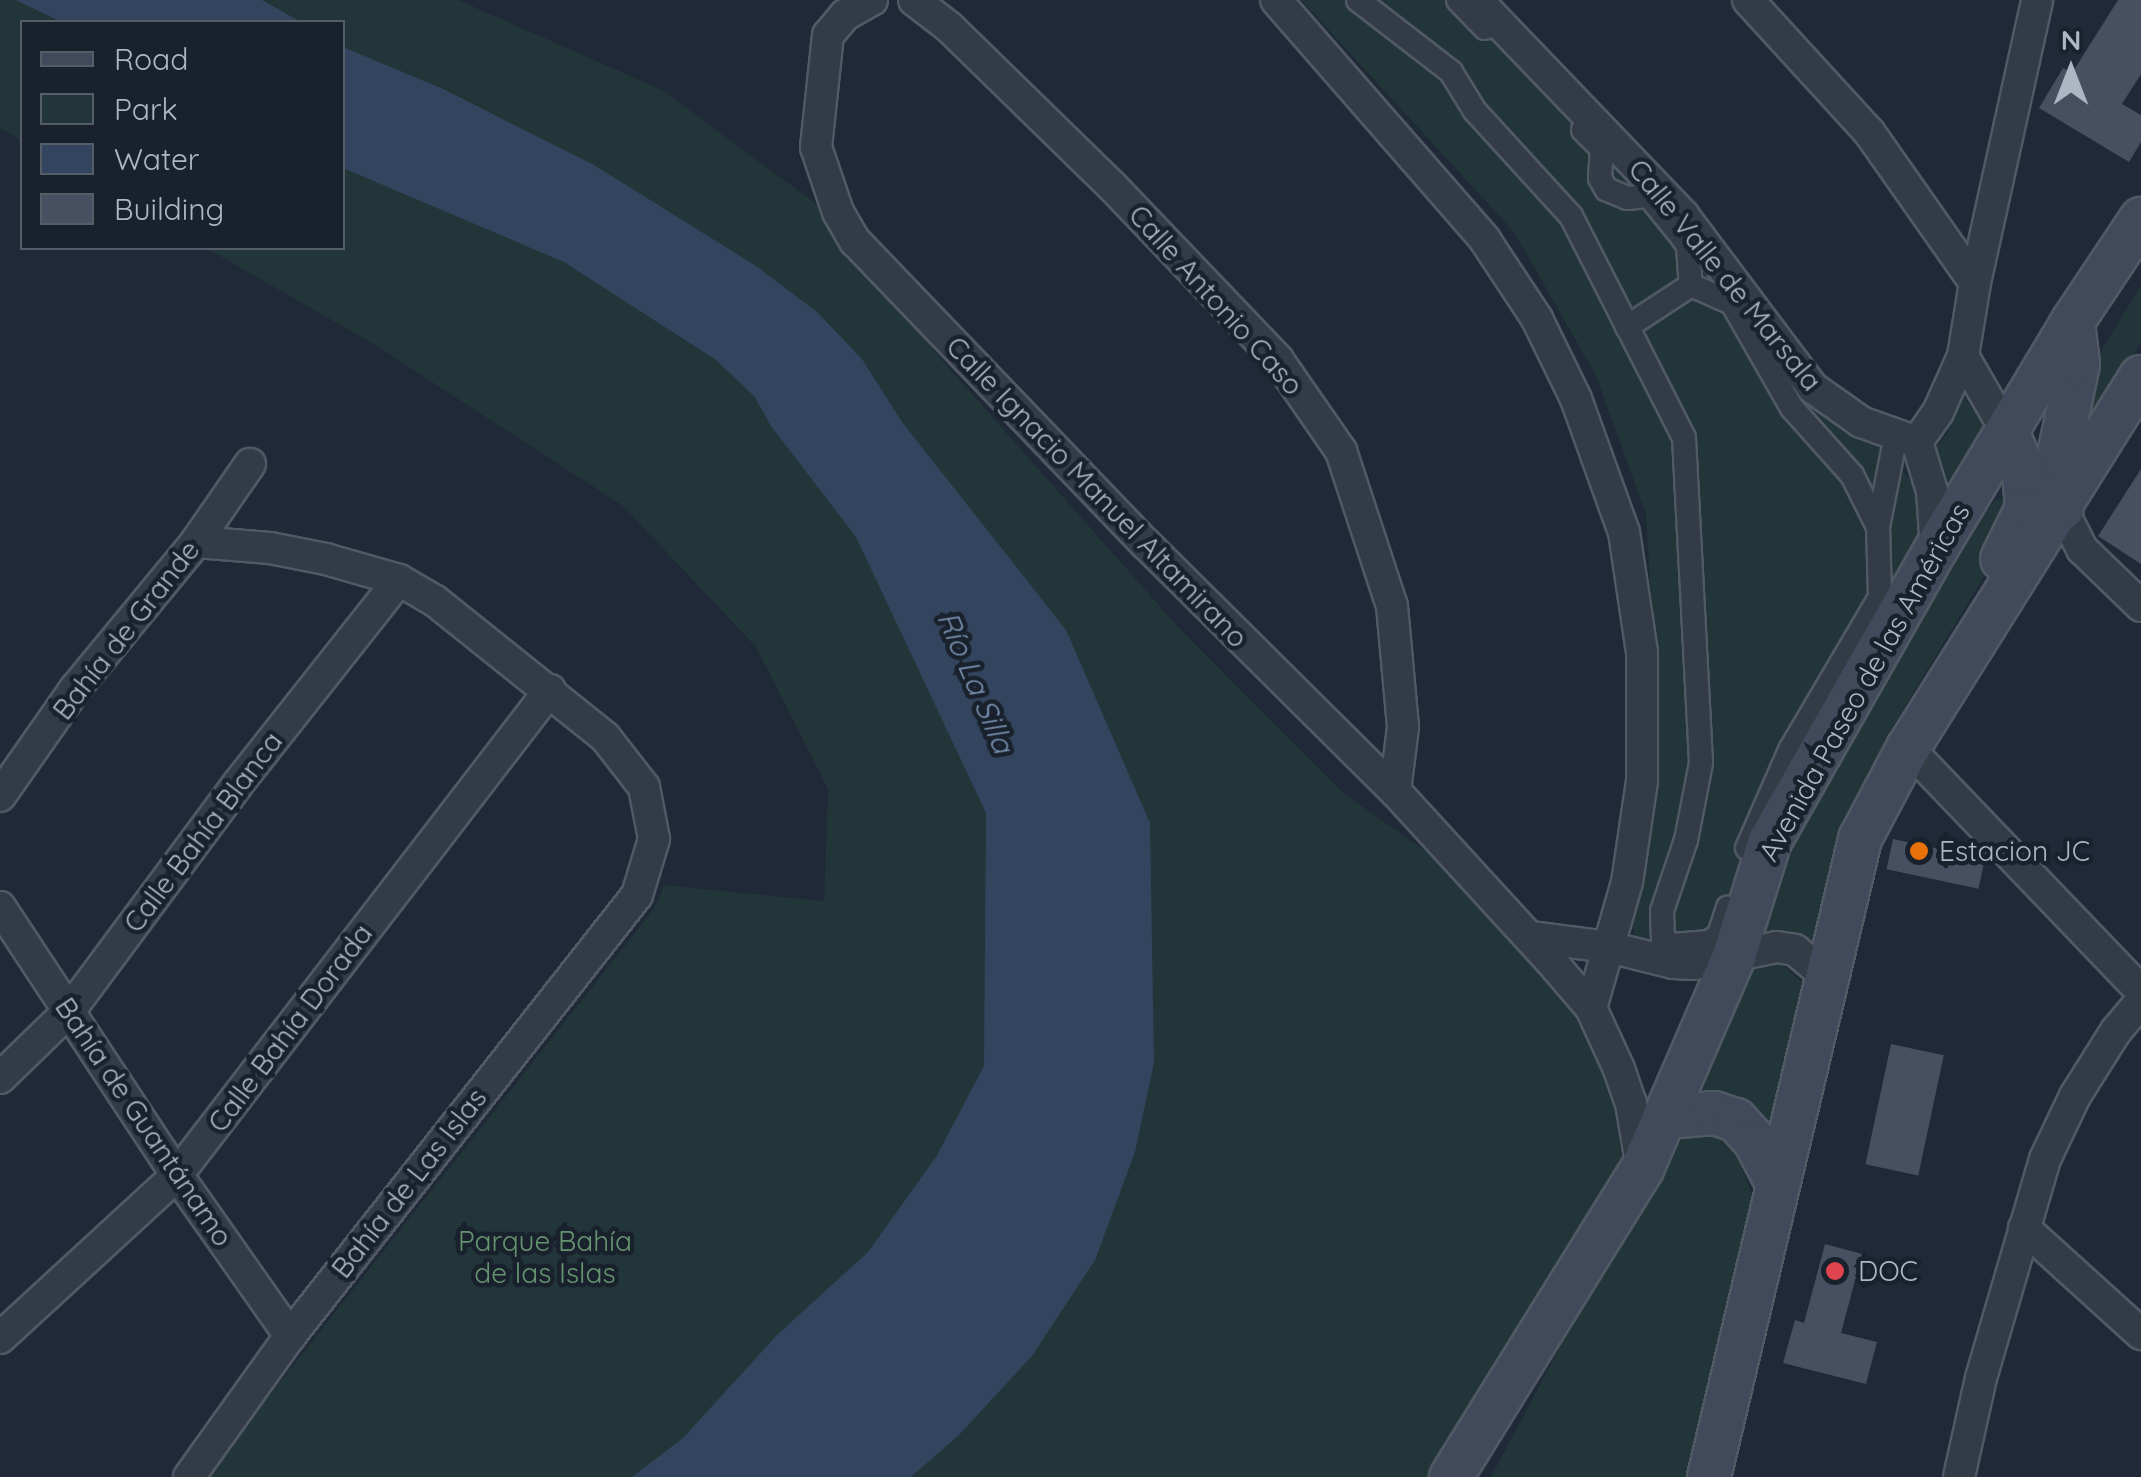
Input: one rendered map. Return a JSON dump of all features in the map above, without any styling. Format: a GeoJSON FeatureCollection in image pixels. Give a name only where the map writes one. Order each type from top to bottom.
{"type":"FeatureCollection","features":[{"type":"Feature","properties":{"kind":"main road","name":"Avenida Paseo de las Américas"},"geometry":{"type":"LineString","coordinates":[[1456,1474],[1642,1169],[1734,956],[1770,841],[1936,549],[2074,321],[2141,219]]}},
{"type":"Feature","properties":{"kind":"main road"},"geometry":{"type":"LineString","coordinates":[[2062,509],[2059,455],[2078,364],[2074,321]]}},
{"type":"Feature","properties":{"kind":"main road"},"geometry":{"type":"LineString","coordinates":[[1709,1477],[1860,838],[1908,748],[2062,509],[2141,376]]}},
{"type":"Feature","properties":{"kind":"main road"},"geometry":{"type":"LineString","coordinates":[[1963,660],[1983,593],[2026,508],[2024,471],[2008,434]]}},
{"type":"Feature","properties":{"kind":"main road"},"geometry":{"type":"LineString","coordinates":[[1667,1117],[1714,1113],[1736,1120],[1755,1141],[1777,1184]]}},
{"type":"Feature","properties":{"kind":"street","name":"Calle Ignacio Manuel Altamirano"},"geometry":{"type":"LineString","coordinates":[[872,0],[845,16],[828,35],[816,147],[838,212],[855,241],[1146,544],[1395,792],[1591,1008],[1631,1103],[1642,1169]]}},
{"type":"Feature","properties":{"kind":"street","name":"Calle Antonio Caso"},"geometry":{"type":"LineString","coordinates":[[914,0],[949,27],[1112,186],[1278,360],[1341,451],[1392,606],[1403,728],[1395,792]]}},
{"type":"Feature","properties":{"kind":"street"},"geometry":{"type":"LineString","coordinates":[[1276,0],[1485,240],[1537,319],[1576,398],[1603,466],[1635,588],[1644,716],[1636,840],[1591,1008]]}},
{"type":"Feature","properties":{"kind":"street"},"geometry":{"type":"LineString","coordinates":[[1358,0],[1452,72],[1475,111],[1570,216],[1684,438],[1700,763],[1686,840],[1660,928],[1662,939],[1695,946],[1718,935],[1758,818],[1790,750],[1880,597],[1878,527],[1906,439],[1938,412],[1970,367],[1975,283],[2036,0]]}},
{"type":"Feature","properties":{"kind":"street"},"geometry":{"type":"LineString","coordinates":[[1458,0],[1602,149],[1600,178],[1606,189],[1627,198],[1649,196],[1688,246],[1690,285]]}},
{"type":"Feature","properties":{"kind":"street","name":"Calle Valle de Marsala"},"geometry":{"type":"LineString","coordinates":[[1478,0],[1682,215],[1794,370],[1836,408],[1906,439]]}},
{"type":"Feature","properties":{"kind":"street"},"geometry":{"type":"LineString","coordinates":[[1748,0],[1869,132],[1975,283]]}},
{"type":"Feature","properties":{"kind":"street"},"geometry":{"type":"LineString","coordinates":[[1628,327],[1690,285]]}},
{"type":"Feature","properties":{"kind":"street"},"geometry":{"type":"LineString","coordinates":[[1690,285],[1732,303],[1792,408],[1852,475],[1878,527]]}},
{"type":"Feature","properties":{"kind":"street"},"geometry":{"type":"LineString","coordinates":[[1970,367],[2004,382],[2041,377]]}},
{"type":"Feature","properties":{"kind":"street"},"geometry":{"type":"LineString","coordinates":[[1970,367],[2008,434]]}},
{"type":"Feature","properties":{"kind":"street"},"geometry":{"type":"LineString","coordinates":[[1906,439],[1932,491],[1936,549]]}},
{"type":"Feature","properties":{"kind":"street","name":"Bahía de Grande"},"geometry":{"type":"LineString","coordinates":[[0,796],[75,689],[196,542],[250,464]]}},
{"type":"Feature","properties":{"kind":"street"},"geometry":{"type":"LineString","coordinates":[[2062,509],[2082,549],[2141,606]]}},
{"type":"Feature","properties":{"kind":"street","name":"Bahía de Las Islas"},"geometry":{"type":"LineString","coordinates":[[190,1477],[290,1336],[636,895],[654,840],[644,787],[605,737],[436,601],[399,580],[270,548],[196,542]]}},
{"type":"Feature","properties":{"kind":"street","name":"Calle Bahía Blanca"},"geometry":{"type":"LineString","coordinates":[[0,1078],[70,1010],[236,785],[399,580]]}},
{"type":"Feature","properties":{"kind":"street","name":"Calle Bahía Dorada"},"geometry":{"type":"LineString","coordinates":[[0,1338],[177,1175],[550,690]]}},
{"type":"Feature","properties":{"kind":"street"},"geometry":{"type":"LineString","coordinates":[[1908,748],[2141,991]]}},
{"type":"Feature","properties":{"kind":"street","name":"Bahía de Guantánamo"},"geometry":{"type":"LineString","coordinates":[[0,907],[177,1175],[290,1336]]}},
{"type":"Feature","properties":{"kind":"street"},"geometry":{"type":"LineString","coordinates":[[1530,937],[1612,936],[1660,928]]}},
{"type":"Feature","properties":{"kind":"street"},"geometry":{"type":"LineString","coordinates":[[1612,936],[1672,964],[1777,947],[1796,950],[1825,976]]}},
{"type":"Feature","properties":{"kind":"street"},"geometry":{"type":"LineString","coordinates":[[1959,1477],[1980,1378],[2044,1158],[2116,1031],[2141,1001]]}},
{"type":"Feature","properties":{"kind":"street"},"geometry":{"type":"LineString","coordinates":[[2024,1228],[2141,1334]]}},
{"type":"Feature","properties":{"kind":"green space","name":"Parque Bahía de las Islas"},"geometry":{"type":"Polygon","coordinates":[[[0,0],[458,0],[662,90],[814,202],[941,359],[1179,628],[1343,793],[1434,857],[1572,999],[1610,1070],[1622,1164],[1430,1477],[205,1477],[654,909],[664,885],[824,901],[828,789],[756,647],[623,506],[375,345],[209,250],[345,250],[345,20],[20,20],[20,140],[0,128],[0,0]]]}},
{"type":"Feature","properties":{"kind":"green space"},"geometry":{"type":"Polygon","coordinates":[[[1301,0],[1456,0],[1644,201],[1783,379],[1893,457],[1923,498],[1923,527],[1910,560],[1716,937],[1645,948],[1634,935],[1631,915],[1655,679],[1646,514],[1596,376],[1514,232],[1301,0]]]}},
{"type":"Feature","properties":{"kind":"green space"},"geometry":{"type":"Polygon","coordinates":[[[2141,285],[2141,342],[2095,416],[2085,418],[2077,390],[2141,285]]]}},
{"type":"Feature","properties":{"kind":"green space"},"geometry":{"type":"Polygon","coordinates":[[[1960,392],[1991,432],[1941,513],[1946,484],[1935,449],[1948,432],[1960,392]]]}},
{"type":"Feature","properties":{"kind":"green space"},"geometry":{"type":"Polygon","coordinates":[[[2004,498],[2020,517],[1889,733],[1851,823],[1813,945],[1762,933],[1789,852],[1828,779],[1987,510],[1996,499],[2004,498]]]}},
{"type":"Feature","properties":{"kind":"green space"},"geometry":{"type":"Polygon","coordinates":[[[1762,963],[1782,965],[1805,984],[1771,1134],[1735,1101],[1695,1086],[1743,967],[1762,963]]]}},
{"type":"Feature","properties":{"kind":"green space"},"geometry":{"type":"Polygon","coordinates":[[[1706,1125],[1731,1138],[1758,1211],[1691,1477],[1491,1477],[1674,1132],[1706,1125]]]}},
{"type":"Feature","properties":{"kind":"water"},"geometry":{"type":"Polygon","coordinates":[[[16,0],[262,0],[297,20],[57,20],[16,0]]]}},
{"type":"Feature","properties":{"kind":"water","name":"Río La Silla"},"geometry":{"type":"Polygon","coordinates":[[[345,48],[443,89],[594,165],[756,266],[817,312],[862,359],[902,422],[1066,630],[1150,823],[1154,1063],[1135,1152],[1095,1260],[1032,1356],[958,1436],[911,1477],[632,1477],[683,1438],[777,1335],[868,1252],[936,1157],[984,1066],[986,813],[856,537],[771,426],[754,396],[716,360],[564,262],[345,169],[345,48]]]}},
{"type":"Feature","properties":{"kind":"building"},"geometry":{"type":"Polygon","coordinates":[[[2118,0],[2141,0],[2141,74],[2122,104],[2141,115],[2141,142],[2129,162],[2039,108],[2063,68],[2072,73],[2118,0]]]}},
{"type":"Feature","properties":{"kind":"building"},"geometry":{"type":"Polygon","coordinates":[[[2141,469],[2141,564],[2098,536],[2141,469]]]}},
{"type":"Feature","properties":{"kind":"building","name":"Estacion JC"},"geometry":{"type":"Polygon","coordinates":[[[1893,839],[1985,859],[1979,889],[1887,869],[1893,839]]]}},
{"type":"Feature","properties":{"kind":"building"},"geometry":{"type":"Polygon","coordinates":[[[1891,1044],[1944,1055],[1918,1176],[1865,1164],[1891,1044]]]}},
{"type":"Feature","properties":{"kind":"building"},"geometry":{"type":"Polygon","coordinates":[[[1825,1244],[1862,1254],[1841,1333],[1877,1342],[1866,1384],[1783,1363],[1795,1320],[1804,1323],[1825,1244]]]}},
{"type":"Feature","properties":{"kind":"place","name":"Estacion JC"},"geometry":{"type":"Point","coordinates":[1919,851]}},
{"type":"Feature","properties":{"kind":"place","name":"DOC"},"geometry":{"type":"Point","coordinates":[1835,1271]}}]}
